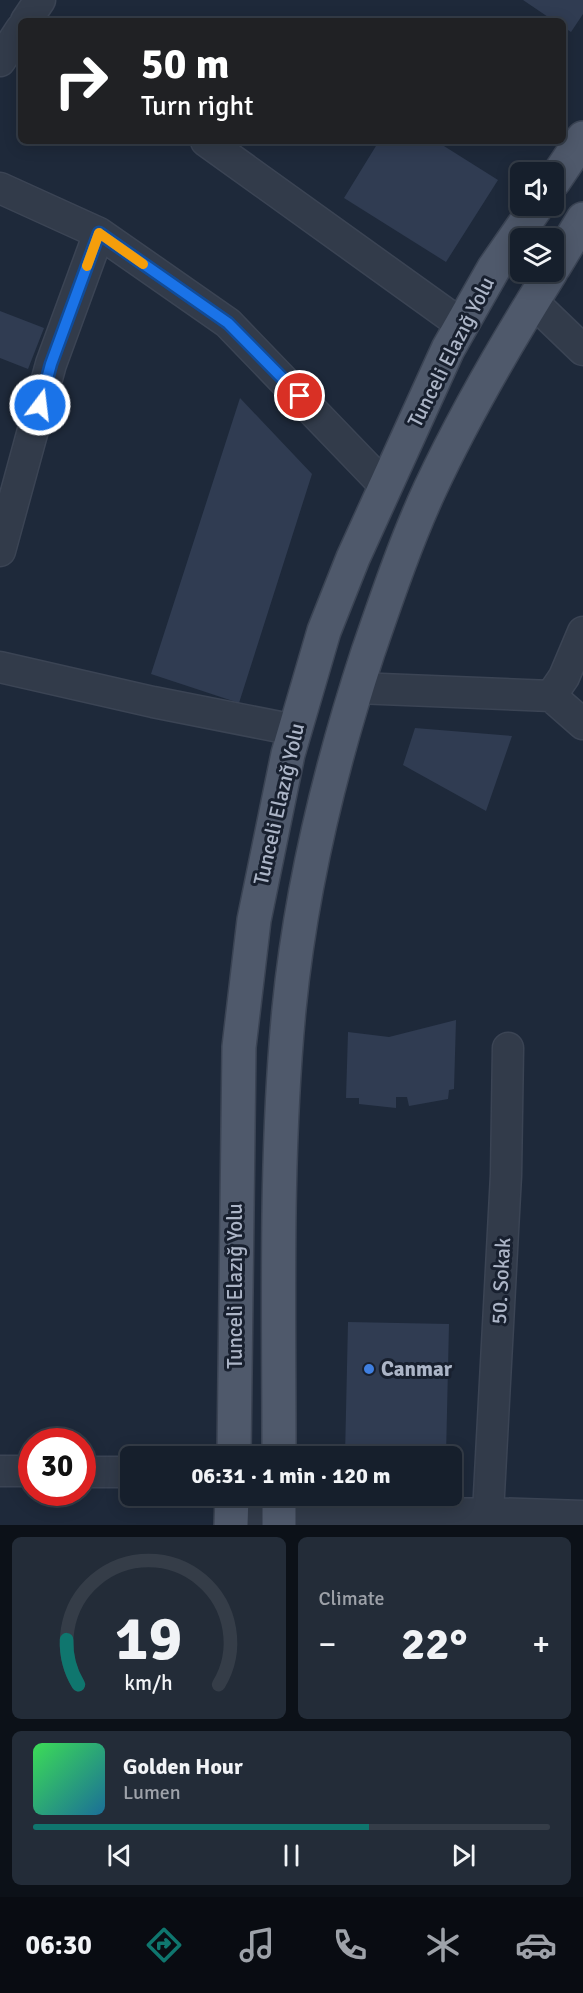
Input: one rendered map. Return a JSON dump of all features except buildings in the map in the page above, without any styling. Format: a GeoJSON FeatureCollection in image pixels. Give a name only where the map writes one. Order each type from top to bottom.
{"type":"FeatureCollection","features":[{"type":"Feature","properties":{"kind":"main road"},"geometry":{"type":"LineString","coordinates":[[564,166],[583,138]]}},
{"type":"Feature","properties":{"kind":"main road","name":"Tunceli Elazığ Yolu"},"geometry":{"type":"LineString","coordinates":[[234,1446],[239,1047],[254,920],[295,730],[324,631],[353,558],[448,349],[494,268],[530,216]]}},
{"type":"Feature","properties":{"kind":"main road"},"geometry":{"type":"LineString","coordinates":[[564,250],[583,219]]}},
{"type":"Feature","properties":{"kind":"main road","name":"Tunceli Elazığ Yolu"},"geometry":{"type":"LineString","coordinates":[[279,1446],[280,1161],[289,1006],[312,855],[338,751],[357,688],[388,592],[429,490],[470,409],[544,282]]}},
{"type":"Feature","properties":{"kind":"street"},"geometry":{"type":"LineString","coordinates":[[0,61],[18,35]]}},
{"type":"Feature","properties":{"kind":"street"},"geometry":{"type":"LineString","coordinates":[[210,144],[462,325]]}},
{"type":"Feature","properties":{"kind":"street"},"geometry":{"type":"LineString","coordinates":[[0,188],[99,233],[228,323],[386,487]]}},
{"type":"Feature","properties":{"kind":"street"},"geometry":{"type":"LineString","coordinates":[[0,551],[51,364],[99,233]]}},
{"type":"Feature","properties":{"kind":"street"},"geometry":{"type":"LineString","coordinates":[[532,301],[583,350]]}},
{"type":"Feature","properties":{"kind":"street"},"geometry":{"type":"LineString","coordinates":[[551,696],[564,677],[583,632]]}},
{"type":"Feature","properties":{"kind":"street"},"geometry":{"type":"LineString","coordinates":[[0,667],[153,702],[295,730]]}},
{"type":"Feature","properties":{"kind":"street"},"geometry":{"type":"LineString","coordinates":[[357,688],[551,696],[583,724]]}},
{"type":"Feature","properties":{"kind":"street","name":"50. Sokak"},"geometry":{"type":"LineString","coordinates":[[488,1513],[506,1187],[508,1048]]}},
{"type":"Feature","properties":{"kind":"street"},"geometry":{"type":"LineString","coordinates":[[0,1471],[18,1472]]}},
{"type":"Feature","properties":{"kind":"street"},"geometry":{"type":"LineString","coordinates":[[96,1472],[120,1472]]}},
{"type":"Feature","properties":{"kind":"street"},"geometry":{"type":"LineString","coordinates":[[232,1513],[488,1513],[583,1516]]}},
{"type":"Feature","properties":{"kind":"slow traffic"},"geometry":{"type":"LineString","coordinates":[[87,266],[99,233],[143,264]]}},
{"type":"Feature","properties":{"kind":"place","name":"Canmar"},"geometry":{"type":"Point","coordinates":[369,1369]}},
{"type":"Feature","properties":{"kind":"route"},"geometry":{"type":"LineString","coordinates":[[40,405],[51,364],[99,233],[228,323],[300,396]]}}]}
